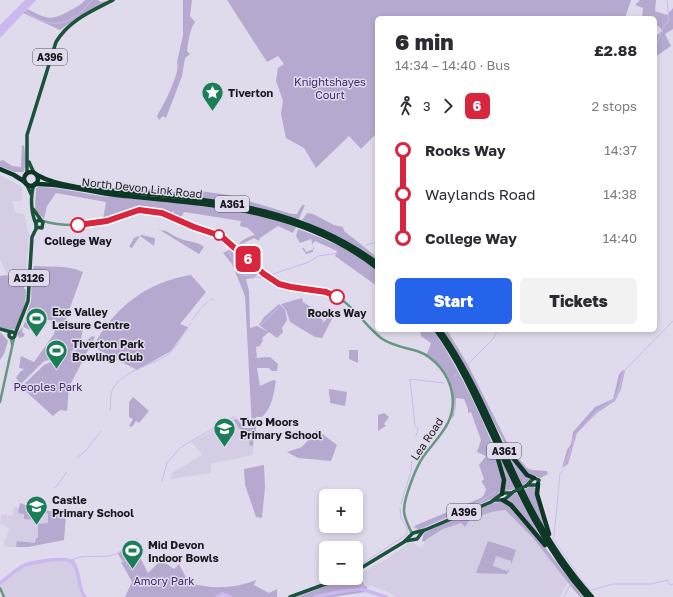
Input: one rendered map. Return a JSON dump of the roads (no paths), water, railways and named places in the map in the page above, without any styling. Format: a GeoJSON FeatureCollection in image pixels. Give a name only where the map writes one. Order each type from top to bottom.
{"type":"FeatureCollection","features":[{"type":"Feature","properties":{"kind":"highway"},"geometry":{"type":"LineString","coordinates":[[0,169],[12,174],[26,183]]}},
{"type":"Feature","properties":{"kind":"highway"},"geometry":{"type":"LineString","coordinates":[[12,174],[35,174],[38,179],[35,184]]}},
{"type":"Feature","properties":{"kind":"highway"},"geometry":{"type":"LineString","coordinates":[[26,174],[26,183]]}},
{"type":"Feature","properties":{"kind":"highway","name":"North Devon Link Road"},"geometry":{"type":"LineString","coordinates":[[35,174],[52,182],[75,186],[206,200],[271,213],[297,220],[325,232],[352,246],[375,262]]}},
{"type":"Feature","properties":{"kind":"highway","name":"North Devon Link Road"},"geometry":{"type":"LineString","coordinates":[[26,183],[216,205],[266,215],[296,223],[323,235],[359,255],[375,267]]}},
{"type":"Feature","properties":{"kind":"highway","name":"A361"},"geometry":{"type":"LineString","coordinates":[[437,332],[454,357],[531,516],[561,564],[587,597]]}},
{"type":"Feature","properties":{"kind":"highway","name":"A361"},"geometry":{"type":"LineString","coordinates":[[441,332],[457,355],[476,392],[537,519],[570,571],[592,597]]}},
{"type":"Feature","properties":{"kind":"highway"},"geometry":{"type":"LineString","coordinates":[[486,421],[503,475],[503,497],[561,564]]}},
{"type":"Feature","properties":{"kind":"highway"},"geometry":{"type":"LineString","coordinates":[[496,435],[527,475],[534,478]]}},
{"type":"Feature","properties":{"kind":"highway"},"geometry":{"type":"LineString","coordinates":[[538,484],[537,494],[545,526],[570,571]]}},
{"type":"Feature","properties":{"kind":"main road","name":"A396"},"geometry":{"type":"LineString","coordinates":[[26,174],[28,160],[26,143],[28,130],[56,42],[65,29],[74,21],[113,0]]}},
{"type":"Feature","properties":{"kind":"main road","name":"A396"},"geometry":{"type":"LineString","coordinates":[[28,160],[35,174]]}},
{"type":"Feature","properties":{"kind":"main road","name":"A3126"},"geometry":{"type":"LineString","coordinates":[[26,183],[32,195]]}},
{"type":"Feature","properties":{"kind":"main road","name":"A3126"},"geometry":{"type":"LineString","coordinates":[[12,335],[19,328],[28,301],[32,242],[36,225],[32,208],[32,195],[35,184]]}},
{"type":"Feature","properties":{"kind":"main road"},"geometry":{"type":"LineString","coordinates":[[32,208],[42,221],[42,227],[35,235],[32,242]]}},
{"type":"Feature","properties":{"kind":"main road"},"geometry":{"type":"LineString","coordinates":[[42,221],[37,221],[36,225],[42,227]]}},
{"type":"Feature","properties":{"kind":"main road"},"geometry":{"type":"LineString","coordinates":[[0,329],[12,335]]}},
{"type":"Feature","properties":{"kind":"main road","name":"A396"},"geometry":{"type":"LineString","coordinates":[[415,534],[512,493],[527,485],[534,478]]}},
{"type":"Feature","properties":{"kind":"main road"},"geometry":{"type":"LineString","coordinates":[[534,478],[539,480],[538,484]]}},
{"type":"Feature","properties":{"kind":"main road","name":"A396"},"geometry":{"type":"LineString","coordinates":[[527,485],[538,484]]}},
{"type":"Feature","properties":{"kind":"main road"},"geometry":{"type":"LineString","coordinates":[[404,542],[414,539],[415,534]]}},
{"type":"Feature","properties":{"kind":"main road"},"geometry":{"type":"LineString","coordinates":[[363,567],[415,534]]}},
{"type":"Feature","properties":{"kind":"main road"},"geometry":{"type":"LineString","coordinates":[[290,597],[323,585]]}},
{"type":"Feature","properties":{"kind":"street","name":"Lea Road"},"geometry":{"type":"LineString","coordinates":[[42,221],[50,224],[92,224],[142,210],[162,213],[194,227],[221,236],[264,274],[279,284],[322,291],[333,295],[358,314],[375,331]]}},
{"type":"Feature","properties":{"kind":"street","name":"Lea Road"},"geometry":{"type":"LineString","coordinates":[[42,227],[50,224]]}},
{"type":"Feature","properties":{"kind":"street","name":"Lea Road"},"geometry":{"type":"LineString","coordinates":[[376,332],[383,339],[421,353],[434,362],[442,370],[449,383],[452,394],[452,412],[444,432],[421,460],[406,499],[404,514],[415,534]]}},
{"type":"Feature","properties":{"kind":"street"},"geometry":{"type":"LineString","coordinates":[[0,402],[12,345],[12,335]]}},
{"type":"Feature","properties":{"kind":"street"},"geometry":{"type":"LineString","coordinates":[[0,588],[4,597]]}},
{"type":"Feature","properties":{"kind":"waterway"},"geometry":{"type":"LineString","coordinates":[[25,11],[44,22],[61,23],[77,15],[85,9],[92,0]]}},
{"type":"Feature","properties":{"kind":"waterway"},"geometry":{"type":"LineString","coordinates":[[657,44],[662,29],[669,20],[667,0]]}},
{"type":"Feature","properties":{"kind":"waterway"},"geometry":{"type":"LineString","coordinates":[[366,245],[375,243]]}},
{"type":"Feature","properties":{"kind":"waterway"},"geometry":{"type":"LineString","coordinates":[[247,263],[233,251],[228,253],[237,263],[242,275],[265,278]]}},
{"type":"Feature","properties":{"kind":"waterway"},"geometry":{"type":"LineString","coordinates":[[270,275],[309,262],[318,256],[339,253]]}},
{"type":"Feature","properties":{"kind":"waterway"},"geometry":{"type":"LineString","coordinates":[[202,307],[208,302]]}},
{"type":"Feature","properties":{"kind":"waterway"},"geometry":{"type":"LineString","coordinates":[[260,326],[279,307]]}},
{"type":"Feature","properties":{"kind":"waterway"},"geometry":{"type":"LineString","coordinates":[[193,319],[201,308]]}},
{"type":"Feature","properties":{"kind":"waterway"},"geometry":{"type":"LineString","coordinates":[[563,467],[570,453],[570,449],[573,447],[573,439],[577,433],[598,410],[614,400],[619,390],[624,371],[673,321]]}},
{"type":"Feature","properties":{"kind":"waterway"},"geometry":{"type":"LineString","coordinates":[[110,410],[111,394],[114,386],[128,374],[170,353],[188,328]]}},
{"type":"Feature","properties":{"kind":"waterway"},"geometry":{"type":"LineString","coordinates":[[467,365],[493,339],[497,332]]}},
{"type":"Feature","properties":{"kind":"waterway"},"geometry":{"type":"LineString","coordinates":[[454,377],[457,374]]}},
{"type":"Feature","properties":{"kind":"waterway"},"geometry":{"type":"LineString","coordinates":[[416,436],[418,429],[415,426],[410,379],[444,383]]}},
{"type":"Feature","properties":{"kind":"waterway"},"geometry":{"type":"LineString","coordinates":[[162,481],[167,463],[181,447],[235,416]]}},
{"type":"Feature","properties":{"kind":"waterway"},"geometry":{"type":"LineString","coordinates":[[76,459],[87,449],[101,431]]}},
{"type":"Feature","properties":{"kind":"waterway"},"geometry":{"type":"LineString","coordinates":[[411,470],[412,461]]}},
{"type":"Feature","properties":{"kind":"waterway"},"geometry":{"type":"LineString","coordinates":[[554,536],[560,474],[563,470]]}},
{"type":"Feature","properties":{"kind":"waterway"},"geometry":{"type":"LineString","coordinates":[[401,504],[411,471]]}},
{"type":"Feature","properties":{"kind":"waterway"},"geometry":{"type":"LineString","coordinates":[[55,488],[67,472]]}},
{"type":"Feature","properties":{"kind":"waterway"},"geometry":{"type":"LineString","coordinates":[[413,527],[419,530],[483,500],[496,491]]}},
{"type":"Feature","properties":{"kind":"waterway"},"geometry":{"type":"LineString","coordinates":[[363,563],[406,535],[408,530],[401,518],[400,508]]}},
{"type":"Feature","properties":{"kind":"waterway"},"geometry":{"type":"LineString","coordinates":[[553,538],[579,577],[590,590]]}},
{"type":"Feature","properties":{"kind":"waterway"},"geometry":{"type":"LineString","coordinates":[[70,561],[75,558],[87,556],[111,556],[122,551],[131,542],[137,539]]}},
{"type":"Feature","properties":{"kind":"waterway"},"geometry":{"type":"LineString","coordinates":[[0,583],[27,564],[48,560],[68,560],[72,562],[77,570],[81,589],[85,597]]}},
{"type":"Feature","properties":{"kind":"waterway"},"geometry":{"type":"LineString","coordinates":[[592,590],[613,584],[651,584],[668,580],[670,585],[673,584]]}},
{"type":"Feature","properties":{"kind":"waterway"},"geometry":{"type":"LineString","coordinates":[[564,597],[571,583]]}},
{"type":"Feature","properties":{"kind":"waterway"},"geometry":{"type":"LineString","coordinates":[[361,585],[362,589]]}},
{"type":"Feature","properties":{"kind":"waterway"},"geometry":{"type":"LineString","coordinates":[[315,597],[337,592],[362,589],[386,597]]}},
{"type":"Feature","properties":{"kind":"waterway"},"geometry":{"type":"LineString","coordinates":[[217,597],[222,594],[230,597]]}},
{"type":"Feature","properties":{"kind":"place","name":"Tiverton"},"geometry":{"type":"Point","coordinates":[213,112]}},
{"type":"Feature","properties":{"kind":"place","name":"College Way"},"geometry":{"type":"Point","coordinates":[78,225]}},
{"type":"Feature","properties":{"kind":"place","name":"Rooks Way"},"geometry":{"type":"Point","coordinates":[337,297]}},
{"type":"Feature","properties":{"kind":"place","name":"Exe Valley Leisure Centre"},"geometry":{"type":"Point","coordinates":[36,338]}},
{"type":"Feature","properties":{"kind":"place","name":"Tiverton Park Bowling Club"},"geometry":{"type":"Point","coordinates":[57,370]}},
{"type":"Feature","properties":{"kind":"place","name":"Two Moors Primary School"},"geometry":{"type":"Point","coordinates":[225,448]}},
{"type":"Feature","properties":{"kind":"place","name":"Castle Primary School"},"geometry":{"type":"Point","coordinates":[36,526]}},
{"type":"Feature","properties":{"kind":"place","name":"Mid Devon Indoor Bowls"},"geometry":{"type":"Point","coordinates":[133,570]}},
{"type":"Feature","properties":{"kind":"park label","name":"Knightshayes Court"},"geometry":{"type":"Point","coordinates":[330,88]}},
{"type":"Feature","properties":{"kind":"park label","name":"Peoples Park"},"geometry":{"type":"Point","coordinates":[48,387]}},
{"type":"Feature","properties":{"kind":"park label","name":"Amory Park"},"geometry":{"type":"Point","coordinates":[164,581]}}]}
